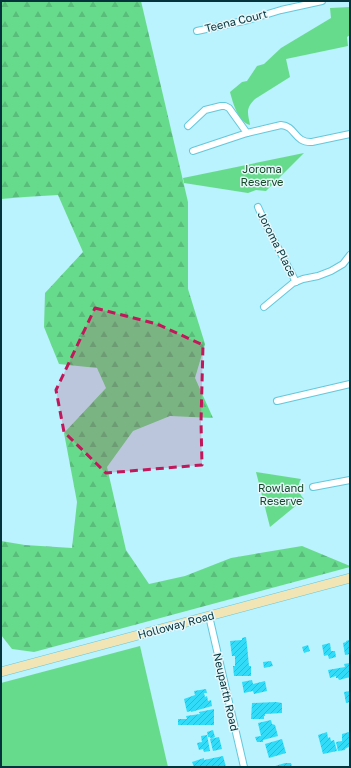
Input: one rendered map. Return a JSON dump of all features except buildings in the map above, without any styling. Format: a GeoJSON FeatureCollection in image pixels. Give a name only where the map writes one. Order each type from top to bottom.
{"type":"FeatureCollection","features":[{"type":"Feature","properties":{"kind":"main road","name":"Holloway Road"},"geometry":{"type":"LineString","coordinates":[[1,672],[350,578]]}},
{"type":"Feature","properties":{"kind":"street","name":"Teena Court"},"geometry":{"type":"LineString","coordinates":[[197,31],[248,20],[281,10],[322,1]]}},
{"type":"Feature","properties":{"kind":"street"},"geometry":{"type":"LineString","coordinates":[[188,126],[205,110],[225,106],[229,108],[247,133]]}},
{"type":"Feature","properties":{"kind":"street"},"geometry":{"type":"LineString","coordinates":[[193,151],[247,133],[281,125],[289,127],[302,141],[307,142],[350,134]]}},
{"type":"Feature","properties":{"kind":"street","name":"Joroma Place"},"geometry":{"type":"LineString","coordinates":[[258,207],[296,282]]}},
{"type":"Feature","properties":{"kind":"street","name":"Joroma Place"},"geometry":{"type":"LineString","coordinates":[[264,307],[293,283],[331,271],[343,264],[350,255]]}},
{"type":"Feature","properties":{"kind":"street"},"geometry":{"type":"LineString","coordinates":[[277,400],[350,384]]}},
{"type":"Feature","properties":{"kind":"street"},"geometry":{"type":"LineString","coordinates":[[313,487],[350,480]]}},
{"type":"Feature","properties":{"kind":"street","name":"Neuparth Road"},"geometry":{"type":"LineString","coordinates":[[209,616],[244,767]]}},
{"type":"Feature","properties":{"kind":"highlighted area"},"geometry":{"type":"Polygon","coordinates":[[[95,308],[157,324],[203,345],[201,422],[202,465],[106,473],[64,432],[56,390],[95,308]]]}},
{"type":"Feature","properties":{"kind":"green space"},"geometry":{"type":"Polygon","coordinates":[[[1,1],[141,1],[188,202],[188,289],[205,344],[195,378],[213,418],[170,416],[133,431],[107,467],[126,550],[149,584],[185,576],[231,558],[302,546],[350,567],[34,652],[12,649],[1,635],[1,541],[25,545],[72,548],[77,502],[64,433],[106,388],[97,368],[59,364],[44,327],[45,293],[83,252],[58,195],[1,199],[1,1]]]}},
{"type":"Feature","properties":{"kind":"green space"},"geometry":{"type":"Polygon","coordinates":[[[350,7],[350,35],[347,37],[348,46],[286,59],[290,77],[252,102],[248,108],[250,125],[242,120],[237,112],[230,92],[242,82],[247,81],[257,66],[264,64],[281,48],[331,18],[330,8],[350,7]]]}},
{"type":"Feature","properties":{"kind":"green space","name":"Joroma Reserve"},"geometry":{"type":"Polygon","coordinates":[[[304,153],[266,191],[256,190],[248,193],[184,183],[183,178],[304,153]]]}},
{"type":"Feature","properties":{"kind":"green space","name":"Rowland Reserve"},"geometry":{"type":"Polygon","coordinates":[[[256,472],[301,479],[299,489],[300,494],[304,499],[270,527],[256,472]]]}},
{"type":"Feature","properties":{"kind":"green space"},"geometry":{"type":"Polygon","coordinates":[[[140,646],[168,767],[1,767],[1,683],[140,646]]]}}]}
